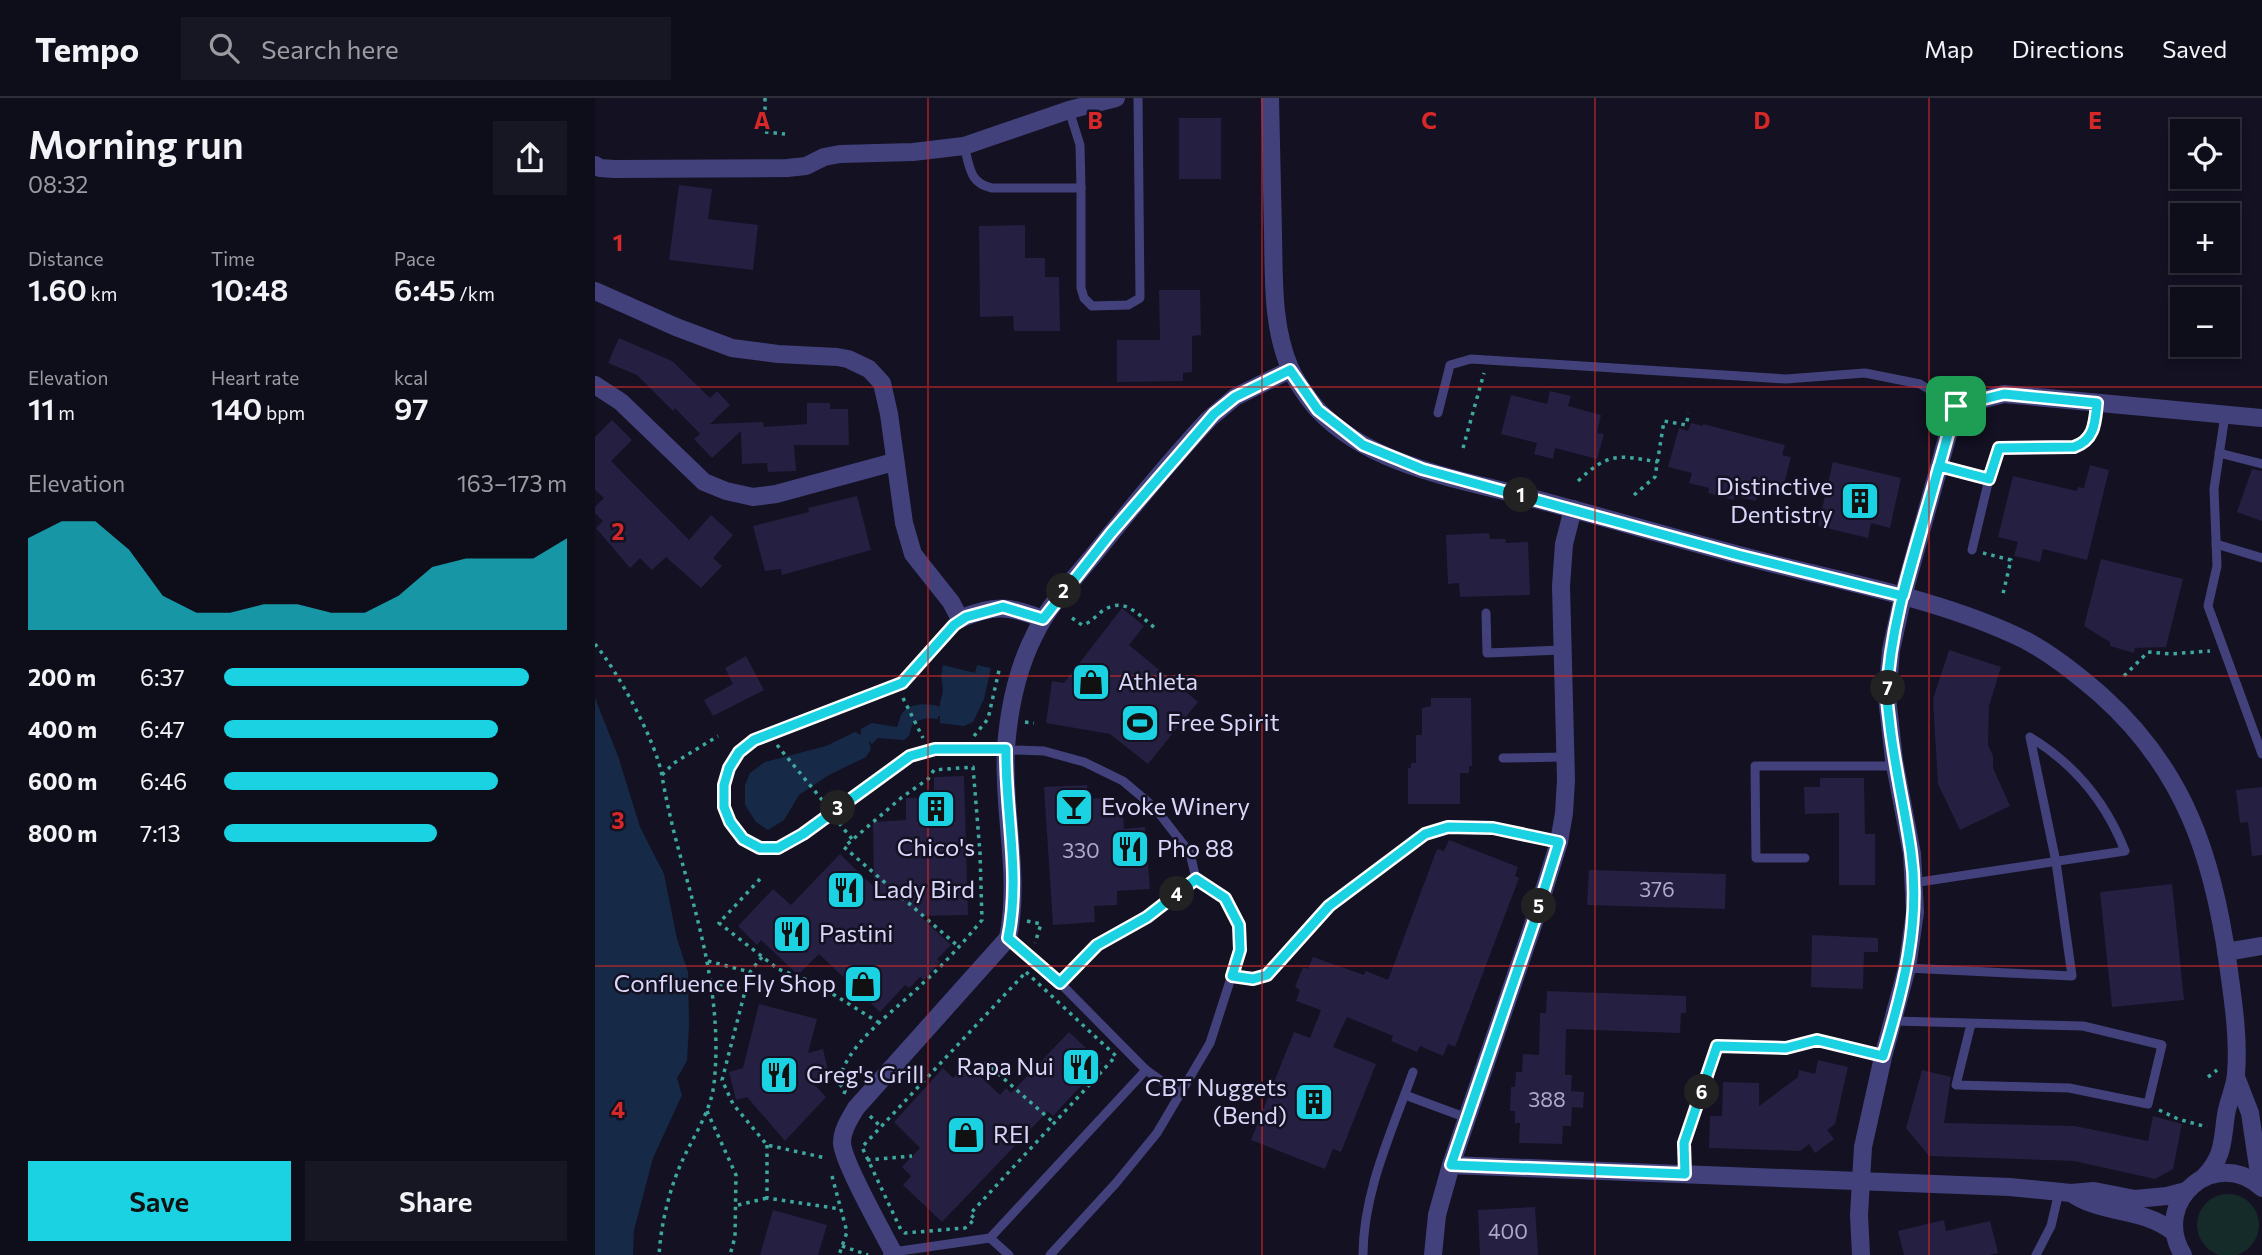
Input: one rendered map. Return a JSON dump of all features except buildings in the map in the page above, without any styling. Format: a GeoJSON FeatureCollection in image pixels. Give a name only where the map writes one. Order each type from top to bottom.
{"type":"FeatureCollection","features":[{"type":"Feature","properties":{"kind":"street"},"geometry":{"type":"LineString","coordinates":[[595,165],[614,169],[787,168],[806,166],[824,157],[840,154],[913,152],[964,146],[1069,110],[1117,98]]}},
{"type":"Feature","properties":{"kind":"street"},"geometry":{"type":"LineString","coordinates":[[1270,98],[1274,287],[1279,333],[1290,370],[1318,410],[1363,445],[1422,469],[1738,555],[1903,596],[1964,616],[2027,641],[2082,678],[2130,721],[2165,767],[2192,818],[2215,892],[2234,1006],[2236,1077],[2226,1113],[2224,1140],[2215,1165],[2186,1191],[2178,1204],[2173,1218],[2174,1232],[2182,1255]]}},
{"type":"Feature","properties":{"kind":"street"},"geometry":{"type":"LineString","coordinates":[[595,292],[732,348],[837,357],[869,369],[882,383],[889,414],[904,523],[913,554],[960,619],[1003,607],[1043,619]]}},
{"type":"Feature","properties":{"kind":"street"},"geometry":{"type":"LineString","coordinates":[[892,1254],[842,1143],[846,1124],[856,1108],[1008,938],[1014,881],[1006,749],[1020,672],[1034,634],[1111,533],[1214,414],[1235,397],[1290,370]]}},
{"type":"Feature","properties":{"kind":"street"},"geometry":{"type":"LineString","coordinates":[[595,385],[621,402],[704,482],[726,491],[753,497],[776,494],[894,462]]}},
{"type":"Feature","properties":{"kind":"street"},"geometry":{"type":"LineString","coordinates":[[1861,1255],[1860,1180],[1863,1147],[1883,1056],[1907,968],[1915,912],[1912,854],[1895,766],[1887,697],[1891,650],[1903,596],[1956,406],[2004,394],[2262,418]]}},
{"type":"Feature","properties":{"kind":"street"},"geometry":{"type":"LineString","coordinates":[[1433,1255],[1437,1215],[1451,1165],[1559,842],[1564,813],[1565,757],[1561,586],[1565,544],[1573,509]]}},
{"type":"Feature","properties":{"kind":"street"},"geometry":{"type":"LineString","coordinates":[[2226,952],[2262,946]]}},
{"type":"Feature","properties":{"kind":"street"},"geometry":{"type":"LineString","coordinates":[[2236,1077],[2250,1113],[2257,1167],[2262,1178]]}},
{"type":"Feature","properties":{"kind":"street"},"geometry":{"type":"LineString","coordinates":[[1451,1165],[1860,1180],[2010,1187],[2065,1193],[2094,1191],[2136,1199],[2186,1191]]}},
{"type":"Feature","properties":{"kind":"street"},"geometry":{"type":"LineString","coordinates":[[2204,1177],[2221,1173],[2239,1174],[2255,1181],[2262,1188]]}},
{"type":"Feature","properties":{"kind":"street"},"geometry":{"type":"LineString","coordinates":[[2065,1193],[2091,1203],[2136,1213],[2162,1223],[2174,1232]]}},
{"type":"Feature","properties":{"kind":"lane"},"geometry":{"type":"LineString","coordinates":[[1069,110],[1080,145],[1081,288],[1084,298],[1092,306],[1128,305],[1140,298],[1137,98]]}},
{"type":"Feature","properties":{"kind":"lane"},"geometry":{"type":"LineString","coordinates":[[964,146],[972,177],[981,186],[1081,188]]}},
{"type":"Feature","properties":{"kind":"lane"},"geometry":{"type":"LineString","coordinates":[[1438,413],[1450,365],[1471,359],[1786,379],[1865,373],[1920,384],[1956,406]]}},
{"type":"Feature","properties":{"kind":"lane"},"geometry":{"type":"LineString","coordinates":[[1972,550],[1999,448],[2074,447],[2084,444],[2090,438],[2095,425],[2097,403]]}},
{"type":"Feature","properties":{"kind":"lane"},"geometry":{"type":"LineString","coordinates":[[2225,415],[2214,489],[2217,566],[2208,606],[2262,754]]}},
{"type":"Feature","properties":{"kind":"lane"},"geometry":{"type":"LineString","coordinates":[[2219,453],[2262,464]]}},
{"type":"Feature","properties":{"kind":"lane"},"geometry":{"type":"LineString","coordinates":[[1939,466],[1989,479]]}},
{"type":"Feature","properties":{"kind":"lane"},"geometry":{"type":"LineString","coordinates":[[2216,544],[2262,558]]}},
{"type":"Feature","properties":{"kind":"lane"},"geometry":{"type":"LineString","coordinates":[[1486,613],[1487,653],[1562,650]]}},
{"type":"Feature","properties":{"kind":"lane"},"geometry":{"type":"LineString","coordinates":[[960,619],[902,683],[767,734],[743,748],[732,762],[725,780],[723,799],[727,818],[736,832],[752,845],[765,849],[778,848],[803,834],[910,756],[935,749],[1044,751],[1084,762],[1123,781],[1155,808],[1190,853],[1196,879],[1225,898],[1239,925],[1240,950],[1210,1043],[1157,1133],[1116,1183],[1050,1255]]}},
{"type":"Feature","properties":{"kind":"lane"},"geometry":{"type":"LineString","coordinates":[[1907,968],[2072,976],[2056,862],[2030,737],[2055,753],[2090,788],[2109,815],[2125,851],[2056,862],[1913,883]]}},
{"type":"Feature","properties":{"kind":"lane"},"geometry":{"type":"LineString","coordinates":[[1503,758],[1565,757]]}},
{"type":"Feature","properties":{"kind":"lane"},"geometry":{"type":"LineString","coordinates":[[1805,858],[1756,858],[1755,766],[1895,766]]}},
{"type":"Feature","properties":{"kind":"lane"},"geometry":{"type":"LineString","coordinates":[[1232,976],[1253,979],[1267,975],[1329,906],[1425,834],[1448,827],[1493,828],[1559,842]]}},
{"type":"Feature","properties":{"kind":"lane"},"geometry":{"type":"LineString","coordinates":[[1060,983],[1097,945],[1147,917],[1196,879]]}},
{"type":"Feature","properties":{"kind":"lane"},"geometry":{"type":"LineString","coordinates":[[1008,938],[1060,983],[1146,1070],[1180,1094]]}},
{"type":"Feature","properties":{"kind":"lane"},"geometry":{"type":"LineString","coordinates":[[1894,1021],[2083,1026],[2162,1045],[2148,1104],[2069,1088],[1956,1085],[1971,1024]]}},
{"type":"Feature","properties":{"kind":"lane"},"geometry":{"type":"LineString","coordinates":[[1685,1174],[1684,1143],[1717,1046],[1786,1048],[1817,1040],[1883,1056]]}},
{"type":"Feature","properties":{"kind":"lane"},"geometry":{"type":"LineString","coordinates":[[892,1254],[990,1238],[1146,1070]]}},
{"type":"Feature","properties":{"kind":"lane"},"geometry":{"type":"LineString","coordinates":[[1363,1255],[1363,1233],[1373,1186],[1413,1072]]}},
{"type":"Feature","properties":{"kind":"lane"},"geometry":{"type":"LineString","coordinates":[[1405,1095],[1467,1118]]}},
{"type":"Feature","properties":{"kind":"lane"},"geometry":{"type":"LineString","coordinates":[[2036,1255],[2065,1193]]}},
{"type":"Feature","properties":{"kind":"lane"},"geometry":{"type":"LineString","coordinates":[[990,1238],[1009,1255]]}},
{"type":"Feature","properties":{"kind":"path"},"geometry":{"type":"LineString","coordinates":[[765,98],[765,132],[785,134]]}},
{"type":"Feature","properties":{"kind":"path"},"geometry":{"type":"LineString","coordinates":[[1462,448],[1488,360]]}},
{"type":"Feature","properties":{"kind":"path"},"geometry":{"type":"LineString","coordinates":[[1634,495],[1655,477],[1664,421],[1686,425],[1689,413]]}},
{"type":"Feature","properties":{"kind":"path"},"geometry":{"type":"LineString","coordinates":[[1578,481],[1596,463],[1621,456],[1658,463]]}},
{"type":"Feature","properties":{"kind":"path"},"geometry":{"type":"LineString","coordinates":[[1972,550],[2011,560],[2002,598]]}},
{"type":"Feature","properties":{"kind":"path"},"geometry":{"type":"LineString","coordinates":[[1072,618],[1082,625],[1087,624],[1108,607],[1117,604],[1124,605],[1155,628]]}},
{"type":"Feature","properties":{"kind":"path"},"geometry":{"type":"LineString","coordinates":[[595,645],[622,684],[651,744],[662,775],[670,818],[708,961],[715,1018],[714,1085],[707,1111],[682,1160],[670,1196],[659,1255]]}},
{"type":"Feature","properties":{"kind":"path"},"geometry":{"type":"LineString","coordinates":[[2124,676],[2148,652],[2170,654],[2224,650]]}},
{"type":"Feature","properties":{"kind":"path"},"geometry":{"type":"LineString","coordinates":[[902,696],[924,740]]}},
{"type":"Feature","properties":{"kind":"path"},"geometry":{"type":"LineString","coordinates":[[662,775],[683,757],[718,736]]}},
{"type":"Feature","properties":{"kind":"path"},"geometry":{"type":"LineString","coordinates":[[776,743],[825,803]]}},
{"type":"Feature","properties":{"kind":"path"},"geometry":{"type":"LineString","coordinates":[[973,767],[982,920],[960,947],[844,847],[853,839],[928,779],[934,770],[973,767]]}},
{"type":"Feature","properties":{"kind":"path"},"geometry":{"type":"LineString","coordinates":[[838,822],[853,839]]}},
{"type":"Feature","properties":{"kind":"path"},"geometry":{"type":"LineString","coordinates":[[760,879],[719,923],[778,969],[815,983],[878,1022]]}},
{"type":"Feature","properties":{"kind":"path"},"geometry":{"type":"LineString","coordinates":[[981,909],[990,911]]}},
{"type":"Feature","properties":{"kind":"path"},"geometry":{"type":"LineString","coordinates":[[1026,920],[1041,924],[1035,945]]}},
{"type":"Feature","properties":{"kind":"path"},"geometry":{"type":"LineString","coordinates":[[762,957],[750,972],[722,1080],[733,1104],[767,1145],[828,1159]]}},
{"type":"Feature","properties":{"kind":"path"},"geometry":{"type":"LineString","coordinates":[[708,961],[750,972]]}},
{"type":"Feature","properties":{"kind":"path"},"geometry":{"type":"LineString","coordinates":[[1026,972],[1116,1056],[970,1214],[975,1219],[965,1228],[905,1233],[862,1147],[881,1127],[1026,972]]}},
{"type":"Feature","properties":{"kind":"path"},"geometry":{"type":"LineString","coordinates":[[711,982],[745,990]]}},
{"type":"Feature","properties":{"kind":"path"},"geometry":{"type":"LineString","coordinates":[[985,1062],[1054,1123]]}},
{"type":"Feature","properties":{"kind":"path"},"geometry":{"type":"LineString","coordinates":[[2148,1104],[2178,1119],[2209,1127]]}},
{"type":"Feature","properties":{"kind":"path"},"geometry":{"type":"LineString","coordinates":[[707,1111],[736,1175],[735,1237],[730,1255]]}},
{"type":"Feature","properties":{"kind":"path"},"geometry":{"type":"LineString","coordinates":[[866,1113],[881,1127]]}},
{"type":"Feature","properties":{"kind":"path"},"geometry":{"type":"LineString","coordinates":[[767,1145],[767,1199]]}},
{"type":"Feature","properties":{"kind":"path"},"geometry":{"type":"LineString","coordinates":[[867,1160],[912,1156]]}},
{"type":"Feature","properties":{"kind":"path"},"geometry":{"type":"LineString","coordinates":[[737,1205],[767,1199],[840,1209]]}},
{"type":"Feature","properties":{"kind":"path"},"geometry":{"type":"LineString","coordinates":[[842,1246],[868,1255]]}},
{"type":"Feature","properties":{"kind":"green space"},"geometry":{"type":"Polygon","coordinates":[[[2228,1194],[2240,1196],[2250,1203],[2257,1213],[2257,1237],[2250,1247],[2240,1254],[2228,1256],[2216,1254],[2206,1247],[2199,1237],[2197,1225],[2199,1213],[2206,1203],[2216,1196],[2228,1194]]]}},
{"type":"Feature","properties":{"kind":"water"},"geometry":{"type":"Polygon","coordinates":[[[943,665],[975,673],[977,665],[991,668],[984,699],[973,722],[964,726],[940,723],[938,716],[938,719],[928,718],[913,722],[909,736],[904,740],[878,738],[872,744],[869,741],[871,749],[866,757],[829,775],[799,795],[784,820],[768,830],[756,822],[745,805],[745,785],[750,773],[765,762],[826,746],[855,732],[861,735],[861,729],[872,723],[897,727],[904,711],[914,706],[926,704],[940,707],[943,665]]]}},
{"type":"Feature","properties":{"kind":"water"},"geometry":{"type":"Polygon","coordinates":[[[595,698],[618,756],[640,827],[664,874],[677,939],[688,972],[687,1061],[677,1078],[682,1095],[653,1158],[634,1230],[633,1255],[595,1255],[595,698]]]}},
{"type":"Feature","properties":{"kind":"place","name":"Distinctive Dentistry"},"geometry":{"type":"Point","coordinates":[1860,501]}},
{"type":"Feature","properties":{"kind":"place","name":"Athleta"},"geometry":{"type":"Point","coordinates":[1091,682]}},
{"type":"Feature","properties":{"kind":"place","name":"Free Spirit"},"geometry":{"type":"Point","coordinates":[1140,723]}},
{"type":"Feature","properties":{"kind":"place","name":"Evoke Winery"},"geometry":{"type":"Point","coordinates":[1074,807]}},
{"type":"Feature","properties":{"kind":"place","name":"Chico's"},"geometry":{"type":"Point","coordinates":[936,809]}},
{"type":"Feature","properties":{"kind":"place","name":"Pho 88"},"geometry":{"type":"Point","coordinates":[1130,849]}},
{"type":"Feature","properties":{"kind":"place","name":"Lady Bird"},"geometry":{"type":"Point","coordinates":[846,890]}},
{"type":"Feature","properties":{"kind":"place","name":"Pastini"},"geometry":{"type":"Point","coordinates":[792,934]}},
{"type":"Feature","properties":{"kind":"place","name":"Confluence Fly Shop"},"geometry":{"type":"Point","coordinates":[863,984]}},
{"type":"Feature","properties":{"kind":"place","name":"Rapa Nui"},"geometry":{"type":"Point","coordinates":[1081,1067]}},
{"type":"Feature","properties":{"kind":"place","name":"Greg's Grill"},"geometry":{"type":"Point","coordinates":[779,1075]}},
{"type":"Feature","properties":{"kind":"place","name":"CBT Nuggets (Bend)"},"geometry":{"type":"Point","coordinates":[1314,1102]}},
{"type":"Feature","properties":{"kind":"place","name":"REI"},"geometry":{"type":"Point","coordinates":[966,1135]}},
{"type":"Feature","properties":{"kind":"route"},"geometry":{"type":"LineString","coordinates":[[1956,406],[1939,466],[1926,512],[1903,596],[1738,555],[1422,469],[1363,445],[1318,410],[1290,370],[1235,397],[1214,414],[1111,533],[1043,619],[1003,607],[960,619],[902,683],[767,734],[743,748],[732,762],[725,780],[723,799],[727,818],[736,832],[752,845],[765,849],[778,848],[803,834],[910,756],[935,749],[1006,749],[1014,881],[1008,938],[1060,983],[1097,945],[1147,917],[1196,879],[1225,898],[1239,925],[1240,950],[1232,976],[1253,979],[1267,975],[1329,906],[1425,834],[1448,827],[1493,828],[1559,842],[1451,1165],[1685,1174],[1684,1143],[1717,1046],[1786,1048],[1817,1040],[1883,1056],[1907,968],[1915,912],[1912,854],[1894,760],[1887,697],[1891,650],[1939,466],[1989,479],[1999,448],[2074,447],[2084,444],[2090,438],[2095,425],[2097,403],[2004,394],[1956,406]]}}]}
